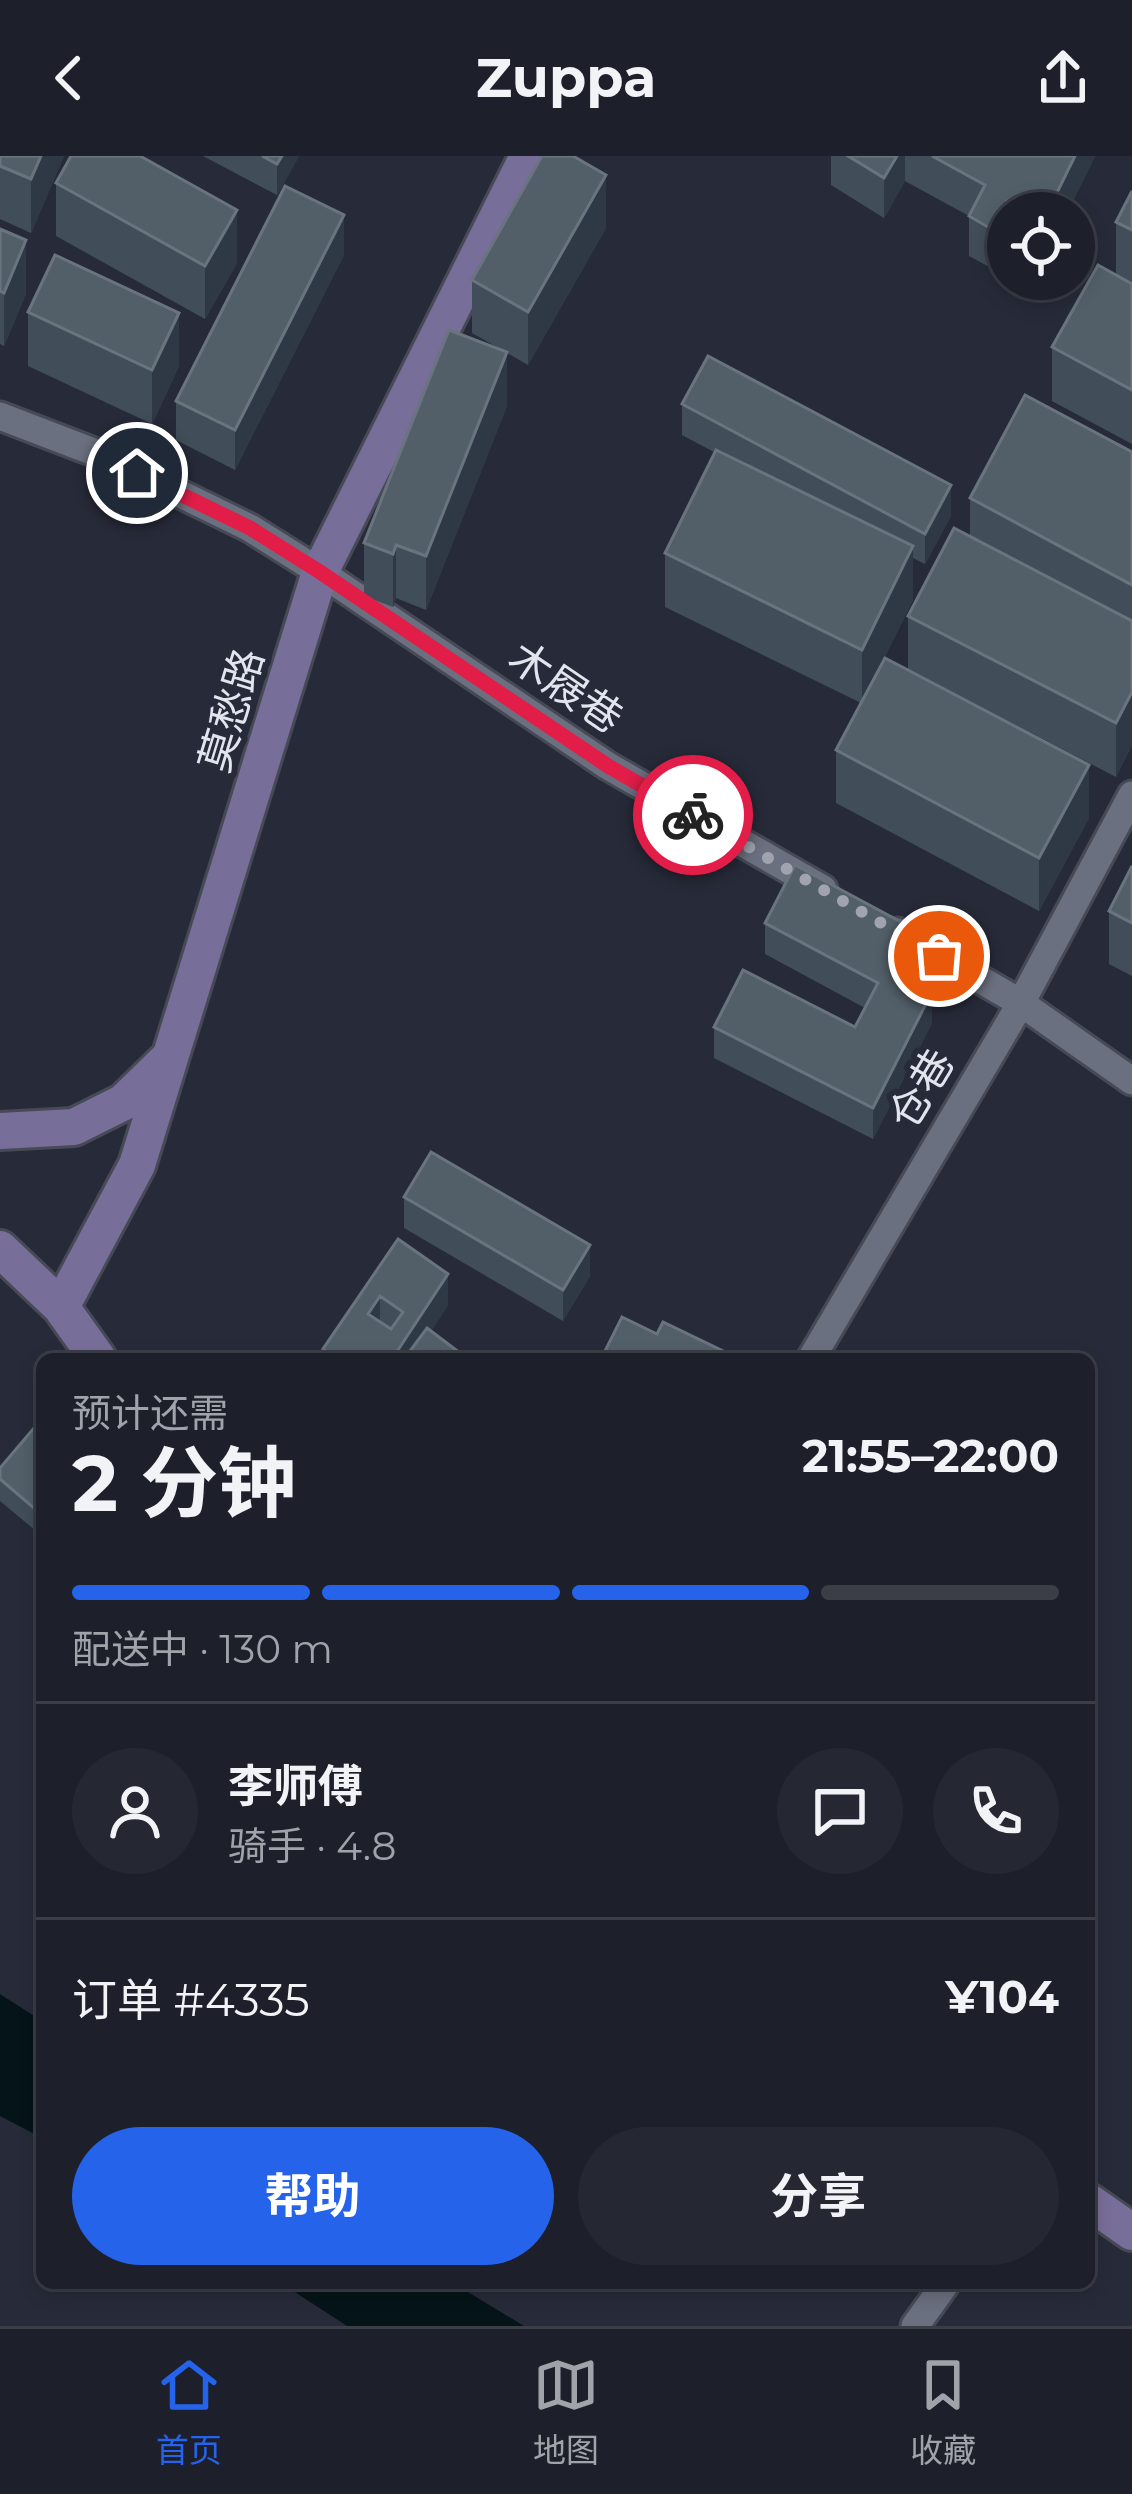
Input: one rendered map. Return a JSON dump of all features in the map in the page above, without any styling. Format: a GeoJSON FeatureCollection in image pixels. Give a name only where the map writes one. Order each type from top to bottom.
{"type":"FeatureCollection","features":[{"type":"Feature","properties":{"kind":"main road","name":"莫愁路"},"geometry":{"type":"LineString","coordinates":[[62,1307],[137,1165],[320,572],[528,156]]}},
{"type":"Feature","properties":{"kind":"main road"},"geometry":{"type":"LineString","coordinates":[[0,1131],[74,1127],[124,1102],[170,1057]]}},
{"type":"Feature","properties":{"kind":"main road"},"geometry":{"type":"LineString","coordinates":[[0,1249],[62,1307],[94,1353]]}},
{"type":"Feature","properties":{"kind":"main road"},"geometry":{"type":"LineString","coordinates":[[1095,2206],[1132,2233]]}},
{"type":"Feature","properties":{"kind":"street","name":"木屐巷"},"geometry":{"type":"LineString","coordinates":[[0,416],[99,454],[250,528],[608,766],[1021,1003],[1132,1081]]}},
{"type":"Feature","properties":{"kind":"street","name":"仓巷"},"geometry":{"type":"LineString","coordinates":[[815,1353],[1021,1003],[1132,795]]}},
{"type":"Feature","properties":{"kind":"street"},"geometry":{"type":"LineString","coordinates":[[915,2326],[942,2289]]}},
{"type":"Feature","properties":{"kind":"shaded area"},"geometry":{"type":"Polygon","coordinates":[[[0,1994],[36,2017],[36,2135],[0,2116],[0,1994]]]}},
{"type":"Feature","properties":{"kind":"shaded area"},"geometry":{"type":"Polygon","coordinates":[[[290,2289],[463,2289],[524,2326],[347,2326],[290,2289]]]}},
{"type":"Feature","properties":{"kind":"building"},"geometry":{"type":"Polygon","coordinates":[[[0,156],[41,156],[31,179],[0,166],[0,156]]]}},
{"type":"Feature","properties":{"kind":"building"},"geometry":{"type":"Polygon","coordinates":[[[71,156],[140,156],[237,210],[205,266],[56,183],[71,156]]]}},
{"type":"Feature","properties":{"kind":"building"},"geometry":{"type":"Polygon","coordinates":[[[542,156],[573,156],[606,175],[528,312],[472,280],[542,156]]]}},
{"type":"Feature","properties":{"kind":"building"},"geometry":{"type":"Polygon","coordinates":[[[848,156],[897,156],[884,178],[848,156]]]}},
{"type":"Feature","properties":{"kind":"building"},"geometry":{"type":"Polygon","coordinates":[[[932,156],[1075,156],[1057,192],[987,192],[987,226],[969,216],[985,185],[932,156]]]}},
{"type":"Feature","properties":{"kind":"building"},"geometry":{"type":"Polygon","coordinates":[[[285,186],[344,215],[235,430],[176,401],[285,186]]]}},
{"type":"Feature","properties":{"kind":"building"},"geometry":{"type":"Polygon","coordinates":[[[1132,191],[1132,230],[1116,222],[1132,191]]]}},
{"type":"Feature","properties":{"kind":"building"},"geometry":{"type":"Polygon","coordinates":[[[0,229],[26,240],[4,293],[0,291],[0,229]]]}},
{"type":"Feature","properties":{"kind":"building"},"geometry":{"type":"Polygon","coordinates":[[[55,255],[179,313],[152,370],[28,312],[55,255]]]}},
{"type":"Feature","properties":{"kind":"building"},"geometry":{"type":"Polygon","coordinates":[[[1098,265],[1132,284],[1132,390],[1052,347],[1078,300],[1095,300],[1098,265]]]}},
{"type":"Feature","properties":{"kind":"building"},"geometry":{"type":"Polygon","coordinates":[[[449,330],[507,352],[426,556],[396,545],[393,554],[364,543],[449,330]]]}},
{"type":"Feature","properties":{"kind":"building"},"geometry":{"type":"Polygon","coordinates":[[[708,356],[951,485],[925,534],[682,404],[708,356]]]}},
{"type":"Feature","properties":{"kind":"building"},"geometry":{"type":"Polygon","coordinates":[[[1025,395],[1132,452],[1132,585],[970,498],[1025,395]]]}},
{"type":"Feature","properties":{"kind":"building"},"geometry":{"type":"Polygon","coordinates":[[[716,450],[913,546],[862,650],[665,553],[716,450]]]}},
{"type":"Feature","properties":{"kind":"building"},"geometry":{"type":"Polygon","coordinates":[[[954,528],[1132,621],[1132,692],[1116,723],[908,616],[954,528]]]}},
{"type":"Feature","properties":{"kind":"building"},"geometry":{"type":"Polygon","coordinates":[[[885,658],[1089,765],[1039,858],[836,750],[885,658]]]}},
{"type":"Feature","properties":{"kind":"building"},"geometry":{"type":"Polygon","coordinates":[[[795,865],[929,937],[906,979],[932,992],[873,1108],[714,1027],[743,970],[855,1027],[878,983],[765,923],[795,865]]]}},
{"type":"Feature","properties":{"kind":"building"},"geometry":{"type":"Polygon","coordinates":[[[1132,866],[1132,923],[1109,911],[1132,866]]]}},
{"type":"Feature","properties":{"kind":"building"},"geometry":{"type":"Polygon","coordinates":[[[431,1152],[590,1245],[563,1290],[404,1197],[431,1152]]]}},
{"type":"Feature","properties":{"kind":"building"},"geometry":{"type":"Polygon","coordinates":[[[398,1239],[448,1274],[396,1353],[329,1353],[323,1349],[398,1239]],[[380,1296],[368,1314],[391,1329],[403,1312],[380,1296]]]}},
{"type":"Feature","properties":{"kind":"building"},"geometry":{"type":"Polygon","coordinates":[[[622,1317],[657,1334],[663,1322],[723,1351],[722,1353],[604,1353],[622,1317]]]}},
{"type":"Feature","properties":{"kind":"building"},"geometry":{"type":"Polygon","coordinates":[[[427,1328],[460,1353],[408,1353],[427,1328]]]}},
{"type":"Feature","properties":{"kind":"building"},"geometry":{"type":"Polygon","coordinates":[[[36,1426],[36,1510],[0,1479],[0,1468],[36,1426]]]}},
{"type":"Feature","properties":{"kind":"way so far"},"geometry":{"type":"LineString","coordinates":[[693,815],[939,956]]}},
{"type":"Feature","properties":{"kind":"route"},"geometry":{"type":"LineString","coordinates":[[137,473],[250,528],[608,766],[693,815]]}}]}
